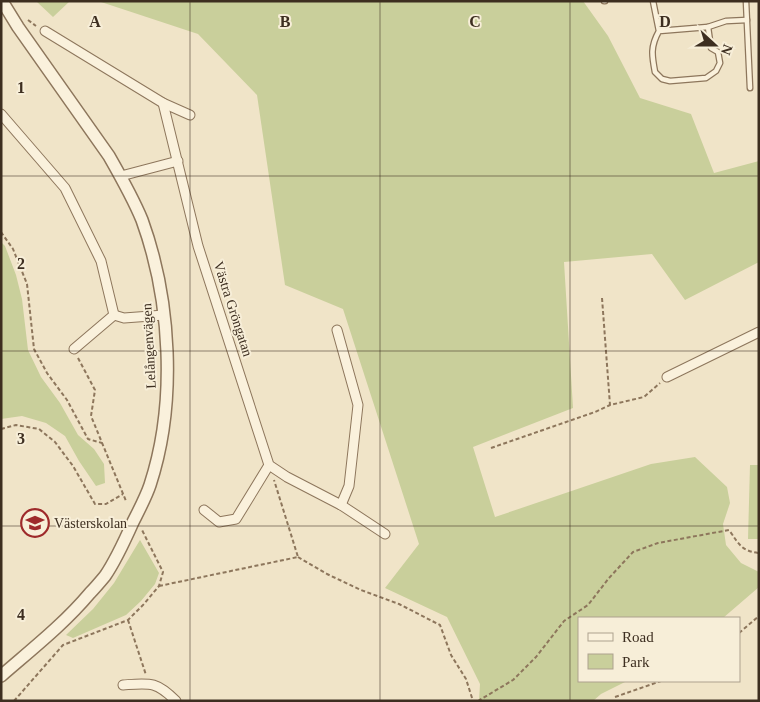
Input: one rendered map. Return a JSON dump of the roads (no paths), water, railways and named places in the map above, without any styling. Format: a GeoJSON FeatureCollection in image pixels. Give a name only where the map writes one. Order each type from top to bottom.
{"type":"FeatureCollection","features":[{"type":"Feature","properties":{"kind":"street","name":"Lelångenvägen"},"geometry":{"type":"LineString","coordinates":[[1,676],[78,607],[104,576],[126,537],[150,485],[162,437],[168,378],[164,315],[159,279],[141,219],[121,176],[109,156],[18,28],[2,1]]}},
{"type":"Feature","properties":{"kind":"street"},"geometry":{"type":"LineString","coordinates":[[45,31],[163,103],[190,115]]}},
{"type":"Feature","properties":{"kind":"street","name":"Västra Gröngatan"},"geometry":{"type":"LineString","coordinates":[[163,103],[198,246],[269,465]]}},
{"type":"Feature","properties":{"kind":"street"},"geometry":{"type":"LineString","coordinates":[[1,114],[65,188],[100,261],[114,314]]}},
{"type":"Feature","properties":{"kind":"street"},"geometry":{"type":"LineString","coordinates":[[121,176],[178,161]]}},
{"type":"Feature","properties":{"kind":"street"},"geometry":{"type":"LineString","coordinates":[[114,314],[124,318],[164,315]]}},
{"type":"Feature","properties":{"kind":"street"},"geometry":{"type":"LineString","coordinates":[[74,349],[114,314]]}},
{"type":"Feature","properties":{"kind":"street"},"geometry":{"type":"LineString","coordinates":[[337,330],[358,405],[349,486],[341,505]]}},
{"type":"Feature","properties":{"kind":"street"},"geometry":{"type":"LineString","coordinates":[[667,377],[759,332]]}},
{"type":"Feature","properties":{"kind":"street"},"geometry":{"type":"LineString","coordinates":[[204,510],[219,522],[236,520],[269,465],[287,477],[341,505],[385,534]]}},
{"type":"Feature","properties":{"kind":"street"},"geometry":{"type":"LineString","coordinates":[[123,685],[149,683],[165,690],[176,701]]}},
{"type":"Feature","properties":{"kind":"lane"},"geometry":{"type":"LineString","coordinates":[[653,1],[658,31],[652,46],[655,72],[662,78],[670,81],[706,78],[716,72],[720,64],[718,52],[711,48],[708,27]]}},
{"type":"Feature","properties":{"kind":"lane"},"geometry":{"type":"LineString","coordinates":[[746,1],[750,88]]}},
{"type":"Feature","properties":{"kind":"lane"},"geometry":{"type":"LineString","coordinates":[[658,31],[708,27],[726,21],[747,20]]}},
{"type":"Feature","properties":{"kind":"place","name":"Västerskolan"},"geometry":{"type":"Point","coordinates":[35,523]}}]}
